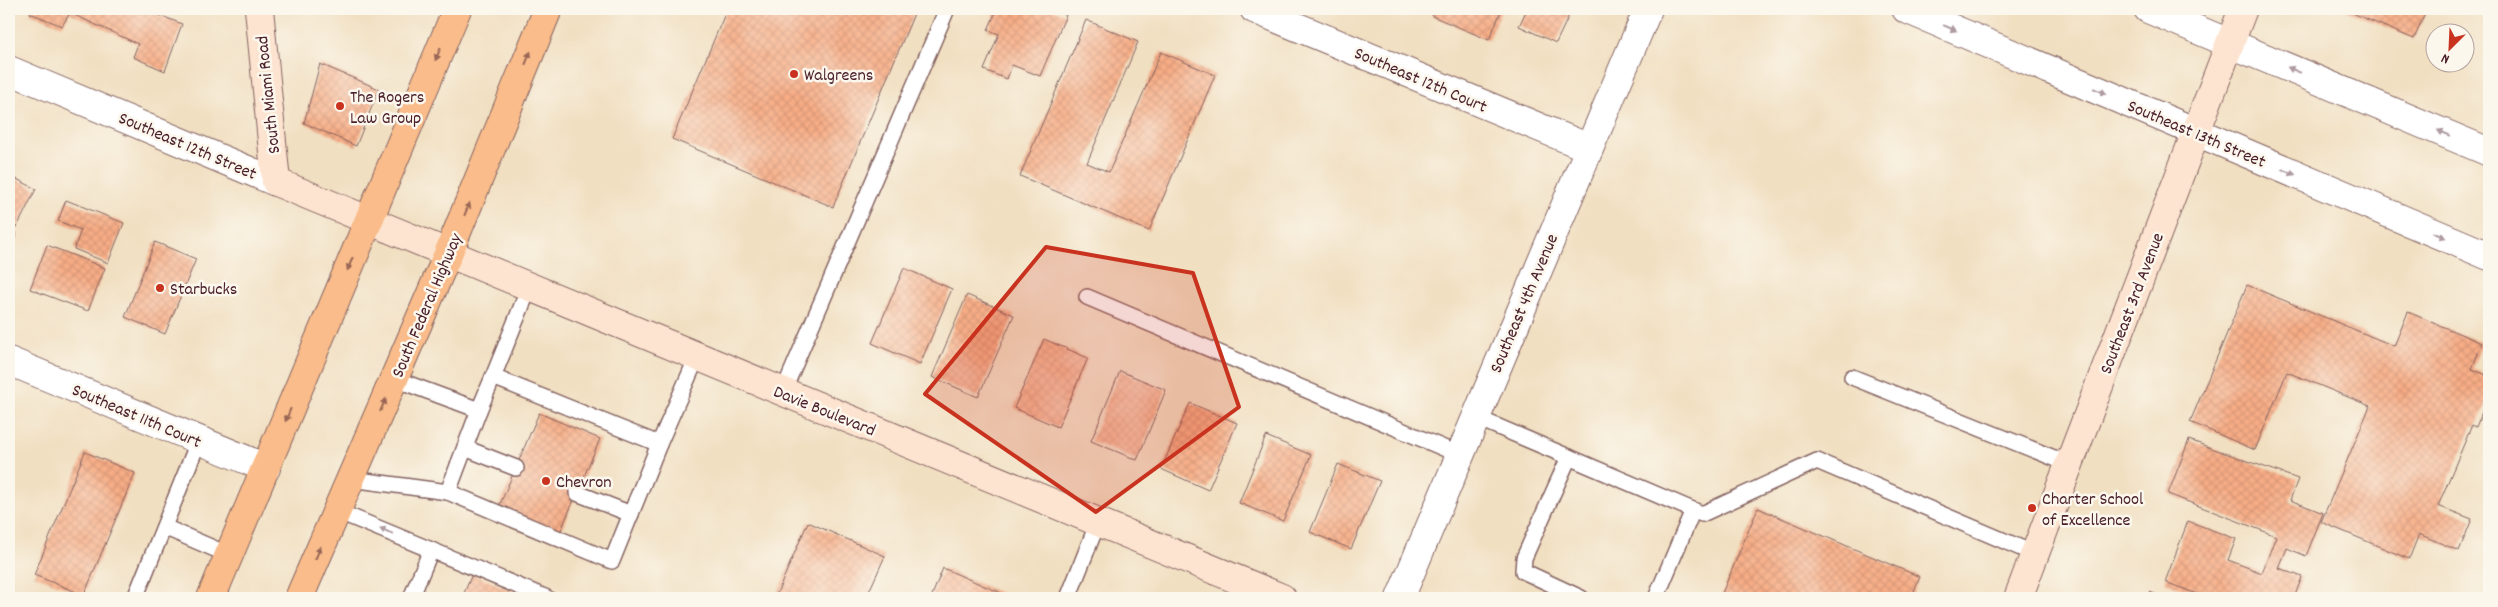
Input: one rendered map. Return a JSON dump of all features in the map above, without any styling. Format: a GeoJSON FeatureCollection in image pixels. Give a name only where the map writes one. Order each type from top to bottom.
{"type":"FeatureCollection","features":[{"type":"Feature","properties":{"kind":"main road","name":"South Miami Road"},"geometry":{"type":"LineString","coordinates":[[258,9],[276,182]]}},
{"type":"Feature","properties":{"kind":"main road"},"geometry":{"type":"LineString","coordinates":[[211,598],[457,9]]}},
{"type":"Feature","properties":{"kind":"main road","name":"South Federal Highway"},"geometry":{"type":"LineString","coordinates":[[299,598],[448,254],[548,9]]}},
{"type":"Feature","properties":{"kind":"main road","name":"Southeast 3rd Avenue"},"geometry":{"type":"LineString","coordinates":[[2018,598],[2243,9]]}},
{"type":"Feature","properties":{"kind":"main road","name":"Southeast 12th Street"},"geometry":{"type":"LineString","coordinates":[[276,182],[368,219]]}},
{"type":"Feature","properties":{"kind":"main road","name":"Davie Boulevard"},"geometry":{"type":"LineString","coordinates":[[368,219],[529,288],[1282,598]]}},
{"type":"Feature","properties":{"kind":"street","name":"Southeast 12th Court"},"geometry":{"type":"LineString","coordinates":[[1254,9],[1589,148]]}},
{"type":"Feature","properties":{"kind":"street","name":"Southeast 4th Avenue"},"geometry":{"type":"LineString","coordinates":[[1400,598],[1648,9]]}},
{"type":"Feature","properties":{"kind":"street","name":"Southeast 13th Street"},"geometry":{"type":"LineString","coordinates":[[1906,9],[2489,256]]}},
{"type":"Feature","properties":{"kind":"street"},"geometry":{"type":"LineString","coordinates":[[2148,9],[2489,152]]}},
{"type":"Feature","properties":{"kind":"street","name":"Southeast 12th Street"},"geometry":{"type":"LineString","coordinates":[[9,70],[276,182]]}},
{"type":"Feature","properties":{"kind":"street","name":"Southeast 11th Court"},"geometry":{"type":"LineString","coordinates":[[9,361],[266,468]]}},
{"type":"Feature","properties":{"kind":"lane"},"geometry":{"type":"LineString","coordinates":[[782,392],[947,9]]}},
{"type":"Feature","properties":{"kind":"lane"},"geometry":{"type":"LineString","coordinates":[[448,492],[529,288]]}},
{"type":"Feature","properties":{"kind":"lane"},"geometry":{"type":"LineString","coordinates":[[1087,297],[1460,455]]}},
{"type":"Feature","properties":{"kind":"lane"},"geometry":{"type":"LineString","coordinates":[[351,479],[448,492],[612,561],[658,444],[697,357]]}},
{"type":"Feature","properties":{"kind":"lane"},"geometry":{"type":"LineString","coordinates":[[493,376],[658,444]]}},
{"type":"Feature","properties":{"kind":"lane"},"geometry":{"type":"LineString","coordinates":[[1852,377],[2070,464]]}},
{"type":"Feature","properties":{"kind":"lane"},"geometry":{"type":"LineString","coordinates":[[395,379],[479,410]]}},
{"type":"Feature","properties":{"kind":"lane"},"geometry":{"type":"LineString","coordinates":[[1476,417],[1702,514],[1817,461],[2035,554]]}},
{"type":"Feature","properties":{"kind":"lane"},"geometry":{"type":"LineString","coordinates":[[135,598],[199,440]]}},
{"type":"Feature","properties":{"kind":"lane"},"geometry":{"type":"LineString","coordinates":[[465,448],[516,468]]}},
{"type":"Feature","properties":{"kind":"lane"},"geometry":{"type":"LineString","coordinates":[[1568,457],[1524,558],[1523,572],[1581,598]]}},
{"type":"Feature","properties":{"kind":"lane"},"geometry":{"type":"LineString","coordinates":[[577,493],[631,514]]}},
{"type":"Feature","properties":{"kind":"lane"},"geometry":{"type":"LineString","coordinates":[[1656,598],[1693,510]]}},
{"type":"Feature","properties":{"kind":"lane"},"geometry":{"type":"LineString","coordinates":[[337,511],[547,598]]}},
{"type":"Feature","properties":{"kind":"lane"},"geometry":{"type":"LineString","coordinates":[[1068,598],[1098,522]]}},
{"type":"Feature","properties":{"kind":"lane"},"geometry":{"type":"LineString","coordinates":[[164,527],[230,555]]}},
{"type":"Feature","properties":{"kind":"lane"},"geometry":{"type":"LineString","coordinates":[[410,598],[431,550]]}},
{"type":"Feature","properties":{"kind":"highlighted area"},"geometry":{"type":"Polygon","coordinates":[[[1046,247],[1193,273],[1239,407],[1096,512],[925,394],[1046,247]]]}},
{"type":"Feature","properties":{"kind":"building"},"geometry":{"type":"Polygon","coordinates":[[[32,9],[144,9],[182,24],[165,71],[133,57],[138,44],[70,13],[62,26],[30,13],[32,9]]]}},
{"type":"Feature","properties":{"kind":"building","name":"Walgreens"},"geometry":{"type":"Polygon","coordinates":[[[727,9],[916,9],[833,207],[672,139],[727,9]]]}},
{"type":"Feature","properties":{"kind":"building"},"geometry":{"type":"Polygon","coordinates":[[[997,9],[1052,9],[1066,15],[1040,76],[1012,65],[1007,79],[984,70],[999,34],[988,30],[997,9]]]}},
{"type":"Feature","properties":{"kind":"building"},"geometry":{"type":"Polygon","coordinates":[[[1435,9],[1502,9],[1489,40],[1432,16],[1435,9]]]}},
{"type":"Feature","properties":{"kind":"building"},"geometry":{"type":"Polygon","coordinates":[[[1527,9],[1572,9],[1556,43],[1519,26],[1527,9]]]}},
{"type":"Feature","properties":{"kind":"building"},"geometry":{"type":"Polygon","coordinates":[[[2343,9],[2427,9],[2414,39],[2343,9]]]}},
{"type":"Feature","properties":{"kind":"building"},"geometry":{"type":"Polygon","coordinates":[[[1086,20],[1138,42],[1087,163],[1109,172],[1161,52],[1215,75],[1149,231],[1020,176],[1086,20]]]}},
{"type":"Feature","properties":{"kind":"building","name":"The Rogers Law Group"},"geometry":{"type":"Polygon","coordinates":[[[320,64],[379,89],[356,146],[304,123],[320,64]]]}},
{"type":"Feature","properties":{"kind":"building"},"geometry":{"type":"Polygon","coordinates":[[[9,175],[36,189],[17,227],[9,222],[9,175]]]}},
{"type":"Feature","properties":{"kind":"building"},"geometry":{"type":"Polygon","coordinates":[[[66,200],[124,223],[108,263],[74,249],[81,230],[58,221],[66,200]]]}},
{"type":"Feature","properties":{"kind":"building"},"geometry":{"type":"Polygon","coordinates":[[[9,230],[17,234],[9,250],[9,230]]]}},
{"type":"Feature","properties":{"kind":"building","name":"Starbucks"},"geometry":{"type":"Polygon","coordinates":[[[155,242],[196,259],[165,334],[125,317],[155,242]]]}},
{"type":"Feature","properties":{"kind":"building"},"geometry":{"type":"Polygon","coordinates":[[[47,245],[105,268],[88,311],[30,289],[47,245]]]}},
{"type":"Feature","properties":{"kind":"building"},"geometry":{"type":"Polygon","coordinates":[[[904,268],[952,289],[920,364],[872,343],[904,268]]]}},
{"type":"Feature","properties":{"kind":"building"},"geometry":{"type":"Polygon","coordinates":[[[2247,285],[2394,346],[2408,312],[2482,343],[2472,369],[2489,376],[2489,395],[2476,427],[2472,425],[2438,506],[2472,519],[2459,551],[2419,534],[2409,559],[2321,522],[2370,406],[2287,372],[2255,450],[2190,422],[2247,285]]]}},
{"type":"Feature","properties":{"kind":"building"},"geometry":{"type":"Polygon","coordinates":[[[967,295],[1014,315],[978,397],[932,377],[967,295]]]}},
{"type":"Feature","properties":{"kind":"building"},"geometry":{"type":"Polygon","coordinates":[[[1044,339],[1088,358],[1058,427],[1014,408],[1044,339]]]}},
{"type":"Feature","properties":{"kind":"building"},"geometry":{"type":"Polygon","coordinates":[[[1120,371],[1166,390],[1137,460],[1091,441],[1120,371]]]}},
{"type":"Feature","properties":{"kind":"building"},"geometry":{"type":"Polygon","coordinates":[[[1190,403],[1237,423],[1208,490],[1161,469],[1190,403]]]}},
{"type":"Feature","properties":{"kind":"building","name":"Chevron"},"geometry":{"type":"Polygon","coordinates":[[[539,413],[600,439],[559,535],[498,509],[539,413]]]}},
{"type":"Feature","properties":{"kind":"building"},"geometry":{"type":"Polygon","coordinates":[[[1266,436],[1311,455],[1283,521],[1239,503],[1266,436]]]}},
{"type":"Feature","properties":{"kind":"building"},"geometry":{"type":"Polygon","coordinates":[[[2189,440],[2298,479],[2290,500],[2323,513],[2306,556],[2287,548],[2279,568],[2302,577],[2294,598],[2208,598],[2165,582],[2188,521],[2236,539],[2228,560],[2262,573],[2276,536],[2168,494],[2189,440]]]}},
{"type":"Feature","properties":{"kind":"building"},"geometry":{"type":"Polygon","coordinates":[[[85,452],[135,473],[84,595],[34,575],[85,452]]]}},
{"type":"Feature","properties":{"kind":"building"},"geometry":{"type":"Polygon","coordinates":[[[1338,464],[1380,481],[1351,549],[1310,532],[1338,464]]]}},
{"type":"Feature","properties":{"kind":"building"},"geometry":{"type":"Polygon","coordinates":[[[1758,508],[1920,577],[1911,598],[1720,598],[1758,508]]]}},
{"type":"Feature","properties":{"kind":"building"},"geometry":{"type":"Polygon","coordinates":[[[808,522],[885,556],[866,598],[775,598],[808,522]]]}},
{"type":"Feature","properties":{"kind":"building"},"geometry":{"type":"Polygon","coordinates":[[[943,568],[1003,594],[1001,598],[931,598],[943,568]]]}},
{"type":"Feature","properties":{"kind":"building"},"geometry":{"type":"Polygon","coordinates":[[[472,574],[530,598],[462,598],[472,574]]]}},
{"type":"Feature","properties":{"kind":"building"},"geometry":{"type":"Polygon","coordinates":[[[2150,592],[2165,598],[2147,598],[2150,592]]]}},
{"type":"Feature","properties":{"kind":"place","name":"Walgreens"},"geometry":{"type":"Point","coordinates":[794,74]}},
{"type":"Feature","properties":{"kind":"place","name":"The Rogers Law Group"},"geometry":{"type":"Point","coordinates":[340,106]}},
{"type":"Feature","properties":{"kind":"place","name":"Starbucks"},"geometry":{"type":"Point","coordinates":[160,288]}},
{"type":"Feature","properties":{"kind":"place","name":"Chevron"},"geometry":{"type":"Point","coordinates":[546,481]}},
{"type":"Feature","properties":{"kind":"place","name":"Charter School of Excellence"},"geometry":{"type":"Point","coordinates":[2032,508]}}]}
